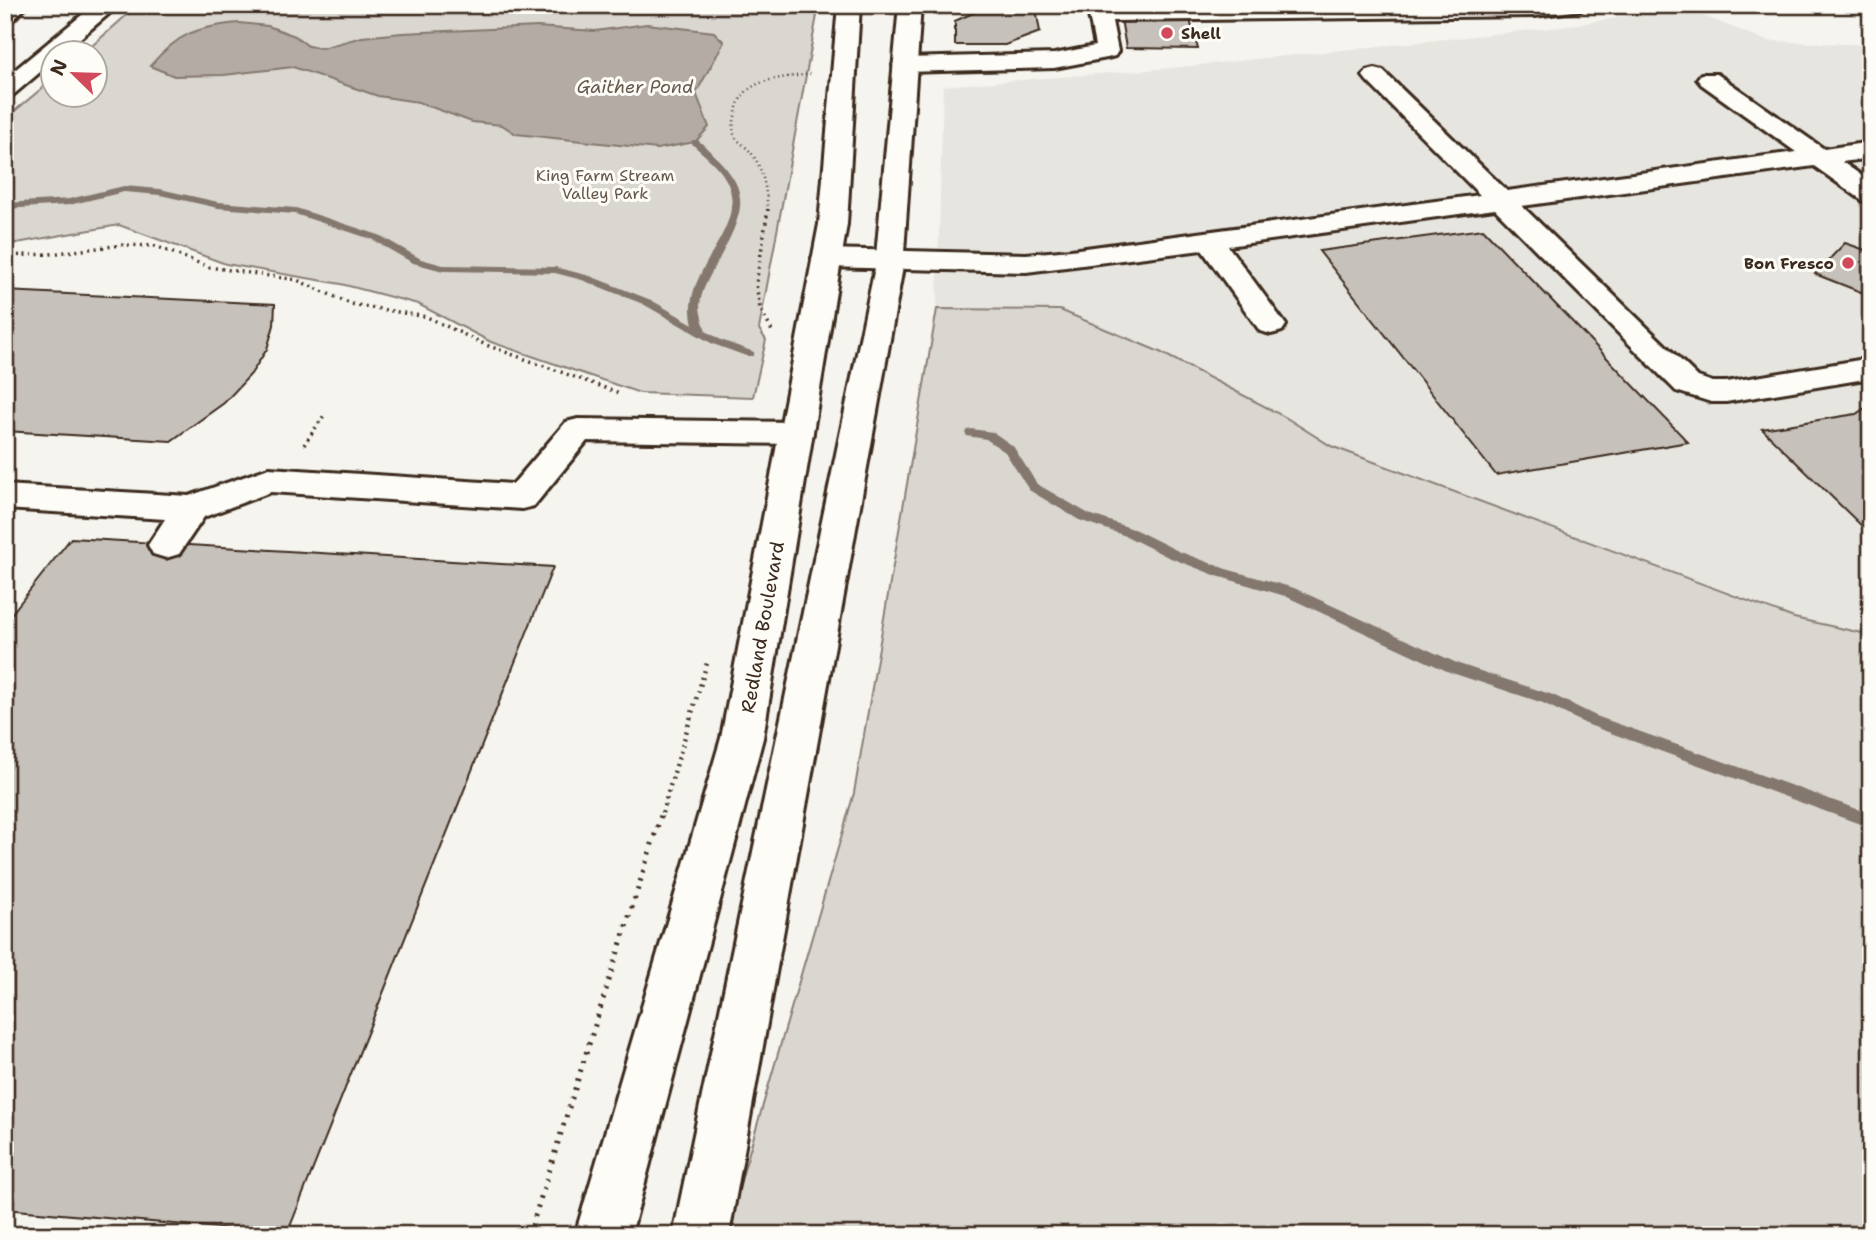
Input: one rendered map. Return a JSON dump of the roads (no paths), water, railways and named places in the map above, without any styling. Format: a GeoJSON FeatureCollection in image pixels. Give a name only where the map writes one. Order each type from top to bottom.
{"type":"FeatureCollection","features":[{"type":"Feature","properties":{"kind":"main road"},"geometry":{"type":"LineString","coordinates":[[5,15],[18,5]]}},
{"type":"Feature","properties":{"kind":"main road"},"geometry":{"type":"LineString","coordinates":[[5,90],[108,5]]}},
{"type":"Feature","properties":{"kind":"main road","name":"Redland Boulevard"},"geometry":{"type":"LineString","coordinates":[[603,1235],[742,738],[833,224],[849,5]]}},
{"type":"Feature","properties":{"kind":"main road"},"geometry":{"type":"LineString","coordinates":[[701,1235],[888,271],[910,5]]}},
{"type":"Feature","properties":{"kind":"main road"},"geometry":{"type":"LineString","coordinates":[[905,65],[1054,61],[1107,51],[1099,10],[1535,9],[1573,5]]}},
{"type":"Feature","properties":{"kind":"main road"},"geometry":{"type":"LineString","coordinates":[[1375,76],[1687,384],[1726,392],[1871,369]]}},
{"type":"Feature","properties":{"kind":"main road"},"geometry":{"type":"LineString","coordinates":[[1709,79],[1871,194]]}},
{"type":"Feature","properties":{"kind":"main road"},"geometry":{"type":"LineString","coordinates":[[824,269],[888,271],[1017,287],[1049,285],[1076,279],[1117,253],[1871,150]]}},
{"type":"Feature","properties":{"kind":"main road"},"geometry":{"type":"LineString","coordinates":[[1209,240],[1271,325]]}},
{"type":"Feature","properties":{"kind":"main road"},"geometry":{"type":"LineString","coordinates":[[5,497],[191,508],[269,480],[522,497],[578,430],[796,433]]}},
{"type":"Feature","properties":{"kind":"main road"},"geometry":{"type":"LineString","coordinates":[[166,545],[191,508]]}},
{"type":"Feature","properties":{"kind":"water","name":"Gaither Pond"},"geometry":{"type":"Polygon","coordinates":[[[239,23],[268,26],[295,36],[308,46],[322,48],[362,37],[402,33],[537,27],[595,31],[647,24],[714,32],[724,42],[696,93],[709,127],[695,142],[657,149],[516,134],[502,125],[472,122],[418,102],[378,96],[293,67],[224,75],[174,76],[150,66],[170,46],[189,34],[211,27],[239,23]]]}},
{"type":"Feature","properties":{"kind":"waterway"},"geometry":{"type":"LineString","coordinates":[[695,142],[727,174],[734,187],[736,201],[729,231],[698,291],[695,308],[701,331]]}},
{"type":"Feature","properties":{"kind":"waterway"},"geometry":{"type":"LineString","coordinates":[[5,206],[69,202],[124,189],[160,192],[218,205],[296,211],[375,237],[417,261],[443,268],[555,270],[586,278],[647,302],[717,342],[750,354]]}},
{"type":"Feature","properties":{"kind":"waterway"},"geometry":{"type":"LineString","coordinates":[[971,433],[989,435],[1009,449],[1033,487],[1084,517],[1131,533],[1173,554],[1222,573],[1289,592],[1454,668],[1548,699],[1591,720],[1871,821]]}},
{"type":"Feature","properties":{"kind":"place","name":"Shell"},"geometry":{"type":"Point","coordinates":[1167,33]}},
{"type":"Feature","properties":{"kind":"place","name":"Bon Fresco"},"geometry":{"type":"Point","coordinates":[1848,263]}},
{"type":"Feature","properties":{"kind":"park label","name":"King Farm Stream Valley Park"},"geometry":{"type":"Point","coordinates":[605,184]}}]}
